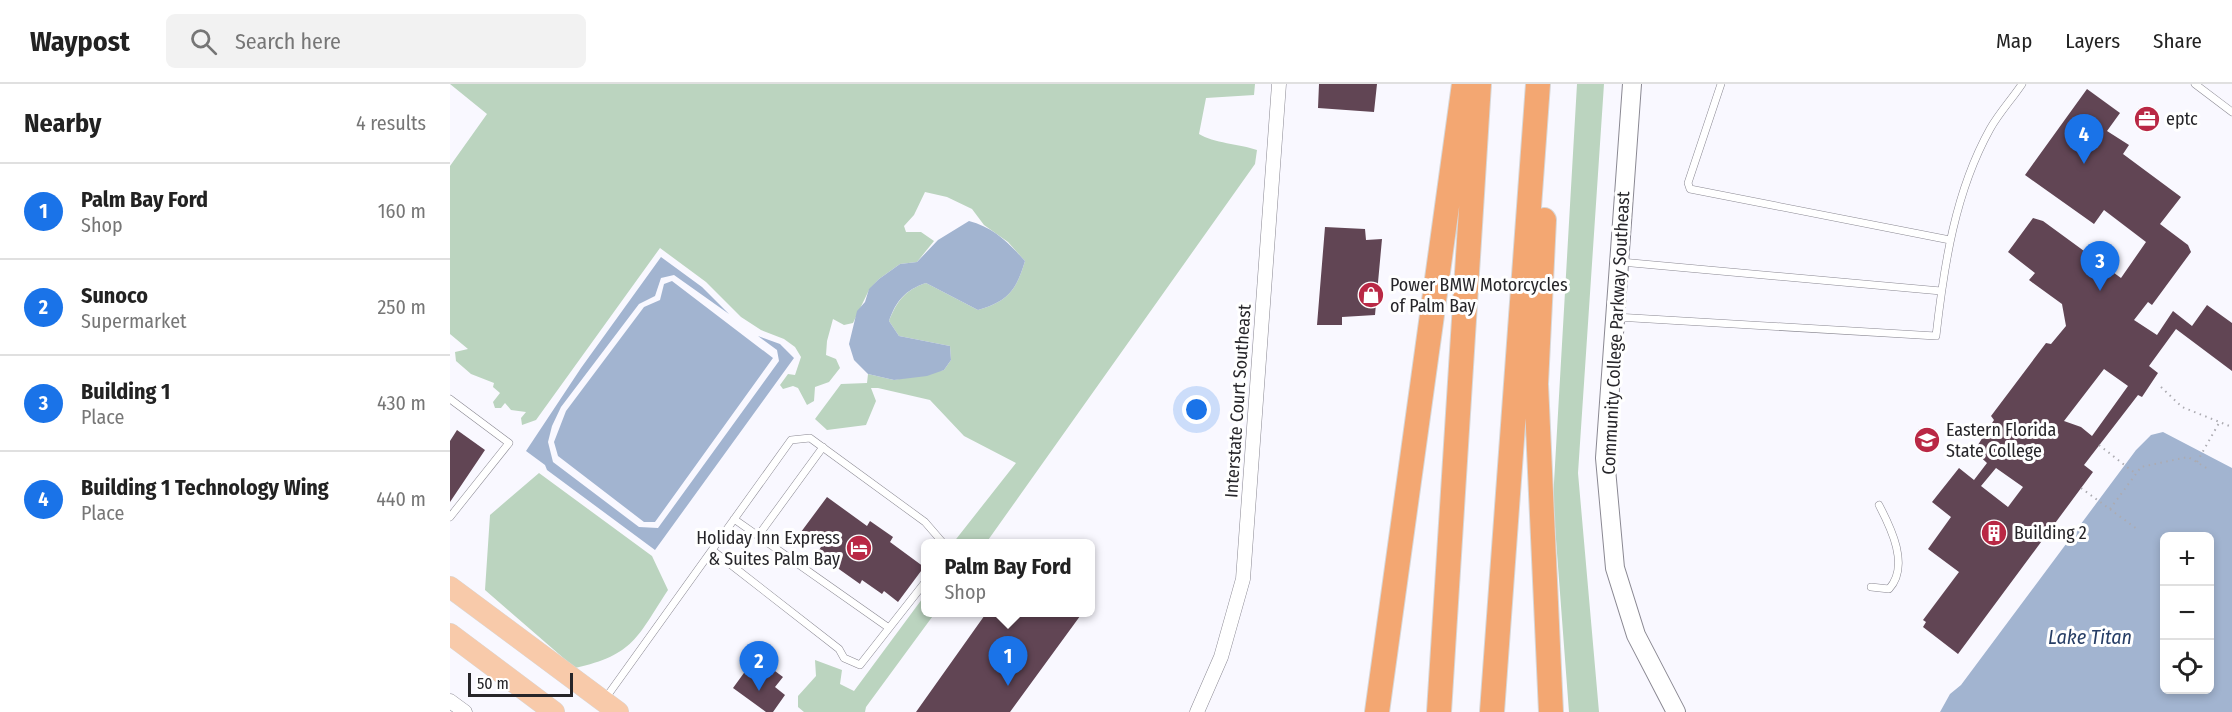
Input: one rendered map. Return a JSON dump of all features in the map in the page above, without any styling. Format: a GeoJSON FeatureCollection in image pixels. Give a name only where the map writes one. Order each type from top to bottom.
{"type":"FeatureCollection","features":[{"type":"Feature","properties":{"kind":"highway"},"geometry":{"type":"LineString","coordinates":[[1377,712],[1464,84]]}},
{"type":"Feature","properties":{"kind":"highway"},"geometry":{"type":"LineString","coordinates":[[1439,712],[1479,84]]}},
{"type":"Feature","properties":{"kind":"highway"},"geometry":{"type":"LineString","coordinates":[[1492,712],[1538,84]]}},
{"type":"Feature","properties":{"kind":"highway"},"geometry":{"type":"LineString","coordinates":[[1550,84],[1536,384],[1551,712]]}},
{"type":"Feature","properties":{"kind":"main road"},"geometry":{"type":"LineString","coordinates":[[450,587],[611,707]]}},
{"type":"Feature","properties":{"kind":"main road"},"geometry":{"type":"LineString","coordinates":[[450,633],[554,712]]}},
{"type":"Feature","properties":{"kind":"street","name":"Interstate Court Southeast"},"geometry":{"type":"LineString","coordinates":[[1197,712],[1221,657],[1243,579],[1279,84]]}},
{"type":"Feature","properties":{"kind":"street","name":"Community College Parkway Southeast"},"geometry":{"type":"LineString","coordinates":[[1632,84],[1605,458],[1615,568],[1636,635],[1676,712]]}},
{"type":"Feature","properties":{"kind":"street"},"geometry":{"type":"LineString","coordinates":[[450,701],[465,712]]}},
{"type":"Feature","properties":{"kind":"lane"},"geometry":{"type":"LineString","coordinates":[[1721,84],[1688,183],[1690,189],[1950,240]]}},
{"type":"Feature","properties":{"kind":"lane"},"geometry":{"type":"LineString","coordinates":[[1615,317],[1936,336],[1950,240],[1969,175],[1991,128],[2022,84]]}},
{"type":"Feature","properties":{"kind":"lane"},"geometry":{"type":"LineString","coordinates":[[2195,84],[2232,112]]}},
{"type":"Feature","properties":{"kind":"lane"},"geometry":{"type":"LineString","coordinates":[[1619,262],[1941,291]]}},
{"type":"Feature","properties":{"kind":"lane"},"geometry":{"type":"LineString","coordinates":[[450,399],[509,443],[450,517]]}},
{"type":"Feature","properties":{"kind":"lane"},"geometry":{"type":"LineString","coordinates":[[611,707],[711,550],[791,440],[810,438],[925,522],[940,539]]}},
{"type":"Feature","properties":{"kind":"lane"},"geometry":{"type":"LineString","coordinates":[[758,536],[823,447]]}},
{"type":"Feature","properties":{"kind":"lane"},"geometry":{"type":"LineString","coordinates":[[1871,588],[1889,589],[1894,583],[1899,564],[1891,527],[1879,505]]}},
{"type":"Feature","properties":{"kind":"lane"},"geometry":{"type":"LineString","coordinates":[[734,519],[889,628]]}},
{"type":"Feature","properties":{"kind":"lane"},"geometry":{"type":"LineString","coordinates":[[711,550],[839,649],[844,658],[860,665],[921,587]]}},
{"type":"Feature","properties":{"kind":"path"},"geometry":{"type":"LineString","coordinates":[[2161,387],[2182,407],[2232,427]]}},
{"type":"Feature","properties":{"kind":"path"},"geometry":{"type":"LineString","coordinates":[[2197,462],[2219,423]]}},
{"type":"Feature","properties":{"kind":"path"},"geometry":{"type":"LineString","coordinates":[[2099,446],[2136,474]]}},
{"type":"Feature","properties":{"kind":"path"},"geometry":{"type":"LineString","coordinates":[[2110,509],[2141,467],[2188,457],[2210,470]]}},
{"type":"Feature","properties":{"kind":"path"},"geometry":{"type":"LineString","coordinates":[[2081,488],[2137,529]]}},
{"type":"Feature","properties":{"kind":"green space"},"geometry":{"type":"Polygon","coordinates":[[[450,84],[1255,84],[1254,95],[1206,98],[1199,134],[1257,150],[1255,164],[989,539],[956,539],[1016,463],[964,436],[930,400],[878,388],[871,388],[876,401],[866,425],[827,430],[815,419],[841,384],[867,383],[868,374],[894,380],[944,370],[951,360],[950,346],[899,336],[889,321],[899,302],[912,289],[926,283],[978,310],[997,303],[1014,287],[1025,261],[1008,242],[984,225],[972,209],[947,197],[925,192],[914,215],[904,226],[906,232],[921,232],[934,241],[917,262],[900,264],[879,279],[869,290],[853,323],[844,325],[833,319],[826,355],[836,359],[840,368],[829,382],[815,387],[814,401],[807,405],[798,388],[793,386],[783,389],[780,385],[788,374],[795,375],[801,357],[795,347],[741,317],[706,282],[660,248],[536,420],[522,425],[521,418],[526,412],[511,410],[505,403],[501,408],[495,408],[493,402],[500,393],[493,387],[494,383],[471,374],[456,361],[455,352],[468,349],[450,334],[450,166],[487,114],[450,84]]]}},
{"type":"Feature","properties":{"kind":"green space"},"geometry":{"type":"Polygon","coordinates":[[[1577,84],[1604,84],[1578,473],[1599,712],[1569,712],[1553,500],[1577,84]]]}},
{"type":"Feature","properties":{"kind":"green space"},"geometry":{"type":"Polygon","coordinates":[[[539,473],[652,556],[668,590],[632,642],[610,657],[575,668],[485,590],[490,515],[539,473]]]}},
{"type":"Feature","properties":{"kind":"green space"},"geometry":{"type":"Polygon","coordinates":[[[921,600],[921,617],[932,617],[866,707],[865,712],[804,712],[798,707],[798,696],[816,676],[815,660],[842,670],[840,684],[854,691],[921,600]]]}},
{"type":"Feature","properties":{"kind":"water"},"geometry":{"type":"Polygon","coordinates":[[[969,221],[986,227],[1000,236],[1025,261],[1014,287],[997,303],[978,310],[926,283],[912,289],[898,302],[889,321],[899,336],[950,346],[951,360],[944,370],[927,376],[894,380],[868,374],[854,360],[849,344],[857,311],[865,302],[869,289],[900,264],[917,262],[938,240],[969,221]]]}},
{"type":"Feature","properties":{"kind":"water"},"geometry":{"type":"Polygon","coordinates":[[[661,257],[702,287],[729,314],[674,275],[661,278],[655,296],[639,304],[561,407],[552,426],[548,442],[553,462],[639,527],[658,528],[779,361],[777,350],[758,336],[780,344],[794,358],[655,550],[547,470],[545,465],[526,451],[581,368],[661,257]]]}},
{"type":"Feature","properties":{"kind":"water"},"geometry":{"type":"Polygon","coordinates":[[[672,281],[773,358],[655,522],[644,522],[558,456],[554,442],[566,411],[644,307],[660,300],[664,284],[672,281]]]}},
{"type":"Feature","properties":{"kind":"water","name":"Lake Titan"},"geometry":{"type":"Polygon","coordinates":[[[2163,432],[2232,468],[2232,712],[1940,712],[1950,694],[1961,685],[2136,450],[2151,435],[2163,432]]]}},
{"type":"Feature","properties":{"kind":"building"},"geometry":{"type":"Polygon","coordinates":[[[1319,84],[1377,84],[1374,112],[1318,108],[1319,84]]]}},
{"type":"Feature","properties":{"kind":"building"},"geometry":{"type":"Polygon","coordinates":[[[2087,89],[2120,113],[2107,131],[2129,145],[2123,154],[2181,197],[2160,224],[2188,245],[2191,252],[2152,305],[2148,302],[2134,320],[2157,335],[2173,311],[2192,326],[2207,305],[2232,323],[2232,371],[2176,329],[2149,366],[2158,373],[2142,397],[2138,395],[2084,465],[2093,472],[1958,654],[1923,627],[1926,622],[1923,620],[1959,572],[1928,549],[1951,517],[1932,502],[1959,468],[1974,480],[1987,463],[1974,451],[1994,420],[1991,416],[2046,343],[2051,344],[2066,326],[2062,304],[2029,280],[2035,273],[2008,252],[2033,218],[2043,221],[2121,278],[2146,242],[2104,210],[2094,224],[2025,175],[2087,89]],[[2104,369],[2064,421],[2081,427],[2092,436],[2128,386],[2104,369]],[[1996,468],[1981,486],[2008,507],[2023,487],[1996,468]]]}},
{"type":"Feature","properties":{"kind":"building"},"geometry":{"type":"Polygon","coordinates":[[[1325,227],[1365,229],[1366,240],[1382,239],[1375,315],[1342,317],[1342,325],[1317,325],[1325,227]]]}},
{"type":"Feature","properties":{"kind":"building"},"geometry":{"type":"Polygon","coordinates":[[[457,430],[485,450],[450,502],[450,441],[457,430]]]}},
{"type":"Feature","properties":{"kind":"building","name":"Holiday Inn Express & Suites Palm Bay"},"geometry":{"type":"Polygon","coordinates":[[[827,497],[867,526],[870,521],[893,537],[890,542],[921,565],[921,571],[898,602],[884,591],[882,594],[862,580],[860,584],[836,567],[838,564],[819,550],[821,547],[801,532],[827,497]]]}},
{"type":"Feature","properties":{"kind":"building"},"geometry":{"type":"Polygon","coordinates":[[[983,617],[1079,617],[1010,712],[916,712],[983,617]]]}},
{"type":"Feature","properties":{"kind":"building"},"geometry":{"type":"Polygon","coordinates":[[[749,666],[764,677],[771,668],[783,677],[775,687],[785,695],[773,712],[766,712],[733,688],[749,666]]]}},
{"type":"Feature","properties":{"kind":"place","name":"eptc"},"geometry":{"type":"Point","coordinates":[2147,119]}},
{"type":"Feature","properties":{"kind":"place","name":"Building 1 Technology Wing"},"geometry":{"type":"Point","coordinates":[2084,164]}},
{"type":"Feature","properties":{"kind":"place","name":"Building 1"},"geometry":{"type":"Point","coordinates":[2100,291]}},
{"type":"Feature","properties":{"kind":"place","name":"Power BMW Motorcycles of Palm Bay"},"geometry":{"type":"Point","coordinates":[1371,295]}},
{"type":"Feature","properties":{"kind":"place","name":"Eastern Florida State College"},"geometry":{"type":"Point","coordinates":[1927,440]}},
{"type":"Feature","properties":{"kind":"place","name":"Building 2"},"geometry":{"type":"Point","coordinates":[1994,533]}},
{"type":"Feature","properties":{"kind":"place","name":"Holiday Inn Express & Suites Palm Bay"},"geometry":{"type":"Point","coordinates":[859,548]}},
{"type":"Feature","properties":{"kind":"place","name":"Palm Bay Ford"},"geometry":{"type":"Point","coordinates":[1008,686]}},
{"type":"Feature","properties":{"kind":"place","name":"Sunoco"},"geometry":{"type":"Point","coordinates":[759,691]}}]}
